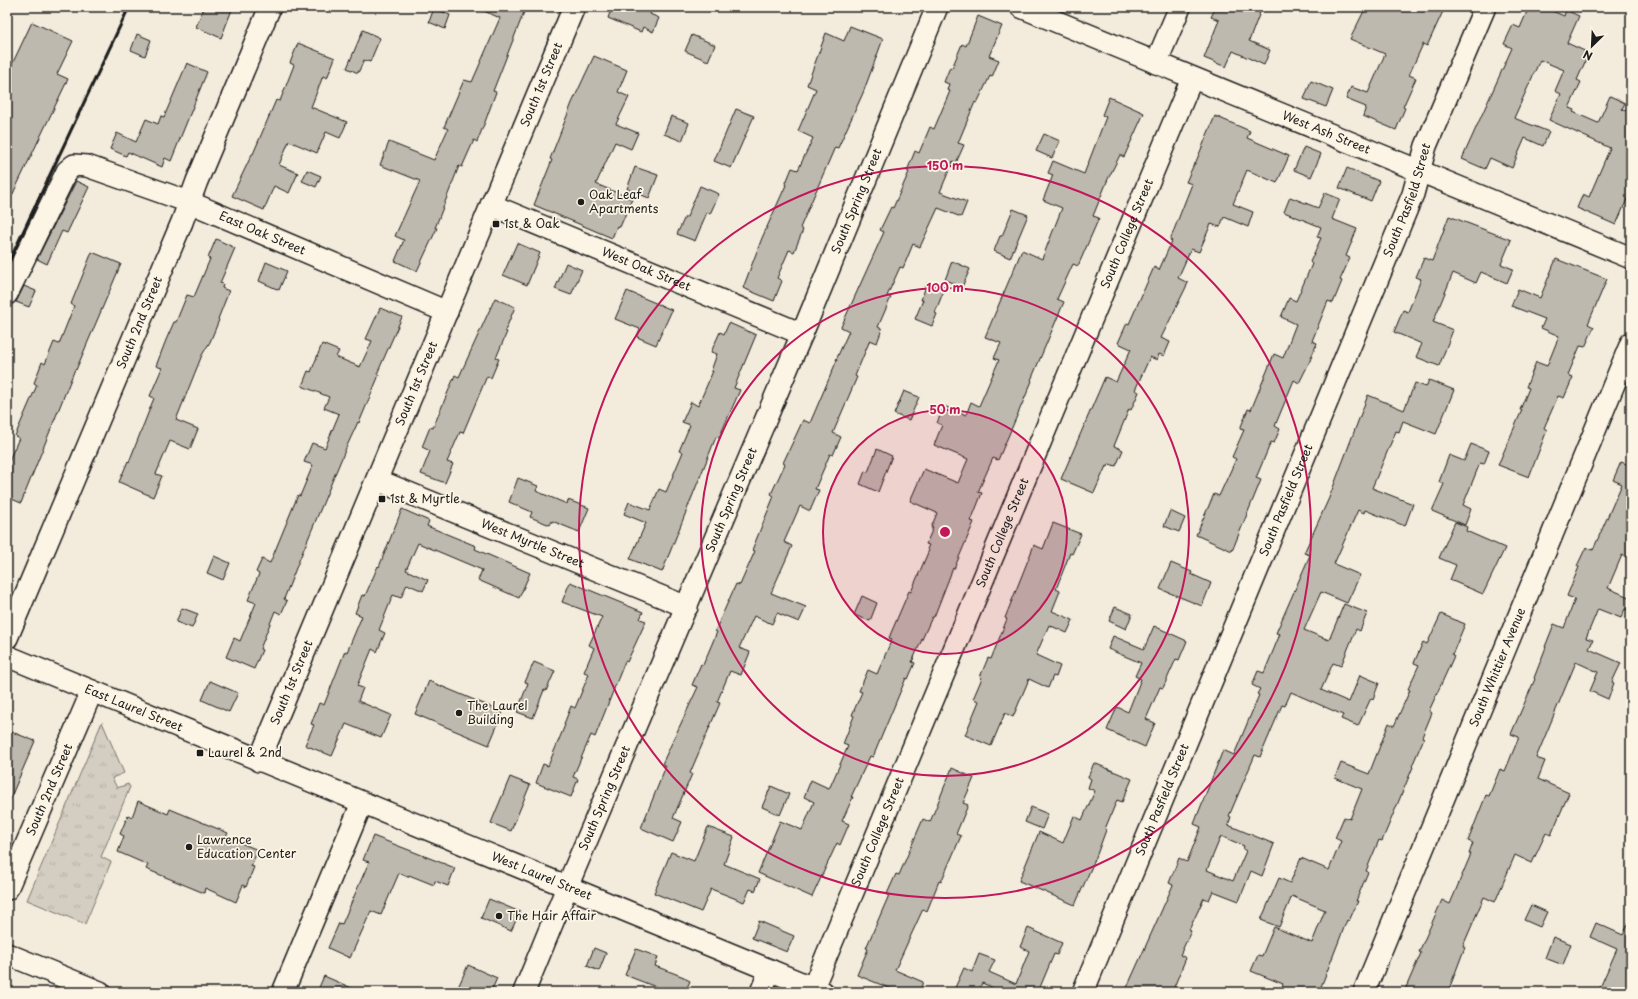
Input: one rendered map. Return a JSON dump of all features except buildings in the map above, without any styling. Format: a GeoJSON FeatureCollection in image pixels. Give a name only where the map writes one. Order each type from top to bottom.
{"type":"FeatureCollection","features":[{"type":"Feature","properties":{"kind":"street","name":"South 2nd Street"},"geometry":{"type":"LineString","coordinates":[[7,638],[270,7]]}},
{"type":"Feature","properties":{"kind":"street","name":"South 1st Street"},"geometry":{"type":"LineString","coordinates":[[260,761],[574,7]]}},
{"type":"Feature","properties":{"kind":"street","name":"South Spring Street"},"geometry":{"type":"LineString","coordinates":[[524,992],[567,886],[802,334],[937,7]]}},
{"type":"Feature","properties":{"kind":"street","name":"West Ash Street"},"geometry":{"type":"LineString","coordinates":[[1021,7],[1631,258]]}},
{"type":"Feature","properties":{"kind":"street"},"geometry":{"type":"LineString","coordinates":[[1156,63],[1180,7]]}},
{"type":"Feature","properties":{"kind":"street","name":"South Pasfield Street"},"geometry":{"type":"LineString","coordinates":[[1083,992],[1413,194],[1426,146],[1485,7]]}},
{"type":"Feature","properties":{"kind":"street","name":"South College Street"},"geometry":{"type":"LineString","coordinates":[[818,990],[1192,78]]}},
{"type":"Feature","properties":{"kind":"street","name":"East Oak Street"},"geometry":{"type":"LineString","coordinates":[[7,294],[67,171],[74,165],[87,166],[189,202],[447,312]]}},
{"type":"Feature","properties":{"kind":"street","name":"West Oak Street"},"geometry":{"type":"LineString","coordinates":[[491,205],[802,334]]}},
{"type":"Feature","properties":{"kind":"street","name":"South Whittier Avenue"},"geometry":{"type":"LineString","coordinates":[[1364,992],[1631,343]]}},
{"type":"Feature","properties":{"kind":"street","name":"West Myrtle Street"},"geometry":{"type":"LineString","coordinates":[[378,480],[687,607]]}},
{"type":"Feature","properties":{"kind":"street","name":"East Laurel Street"},"geometry":{"type":"LineString","coordinates":[[7,656],[260,761]]}},
{"type":"Feature","properties":{"kind":"street","name":"South 2nd Street"},"geometry":{"type":"LineString","coordinates":[[7,889],[92,691]]}},
{"type":"Feature","properties":{"kind":"street","name":"West Laurel Street"},"geometry":{"type":"LineString","coordinates":[[260,761],[818,990]]}},
{"type":"Feature","properties":{"kind":"street"},"geometry":{"type":"LineString","coordinates":[[283,992],[362,803]]}},
{"type":"Feature","properties":{"kind":"street"},"geometry":{"type":"LineString","coordinates":[[7,954],[100,992]]}},
{"type":"Feature","properties":{"kind":"street"},"geometry":{"type":"LineString","coordinates":[[761,992],[770,970]]}},
{"type":"Feature","properties":{"kind":"green space"},"geometry":{"type":"Polygon","coordinates":[[[102,722],[124,773],[112,778],[117,788],[128,784],[130,787],[101,857],[111,862],[85,924],[27,900],[102,722]]]}},
{"type":"Feature","properties":{"kind":"railway"},"geometry":{"type":"LineString","coordinates":[[7,266],[129,7]]}},
{"type":"Feature","properties":{"kind":"place","name":"Oak Leaf Apartments"},"geometry":{"type":"Point","coordinates":[581,202]}},
{"type":"Feature","properties":{"kind":"place","name":"1st & Oak"},"geometry":{"type":"Point","coordinates":[496,224]}},
{"type":"Feature","properties":{"kind":"place","name":"1st & Myrtle"},"geometry":{"type":"Point","coordinates":[382,499]}},
{"type":"Feature","properties":{"kind":"place","name":"The Laurel Building"},"geometry":{"type":"Point","coordinates":[459,713]}},
{"type":"Feature","properties":{"kind":"place","name":"Laurel & 2nd"},"geometry":{"type":"Point","coordinates":[200,753]}},
{"type":"Feature","properties":{"kind":"place","name":"Lawrence Education Center"},"geometry":{"type":"Point","coordinates":[189,847]}},
{"type":"Feature","properties":{"kind":"place","name":"The Hair Affair"},"geometry":{"type":"Point","coordinates":[499,916]}}]}
